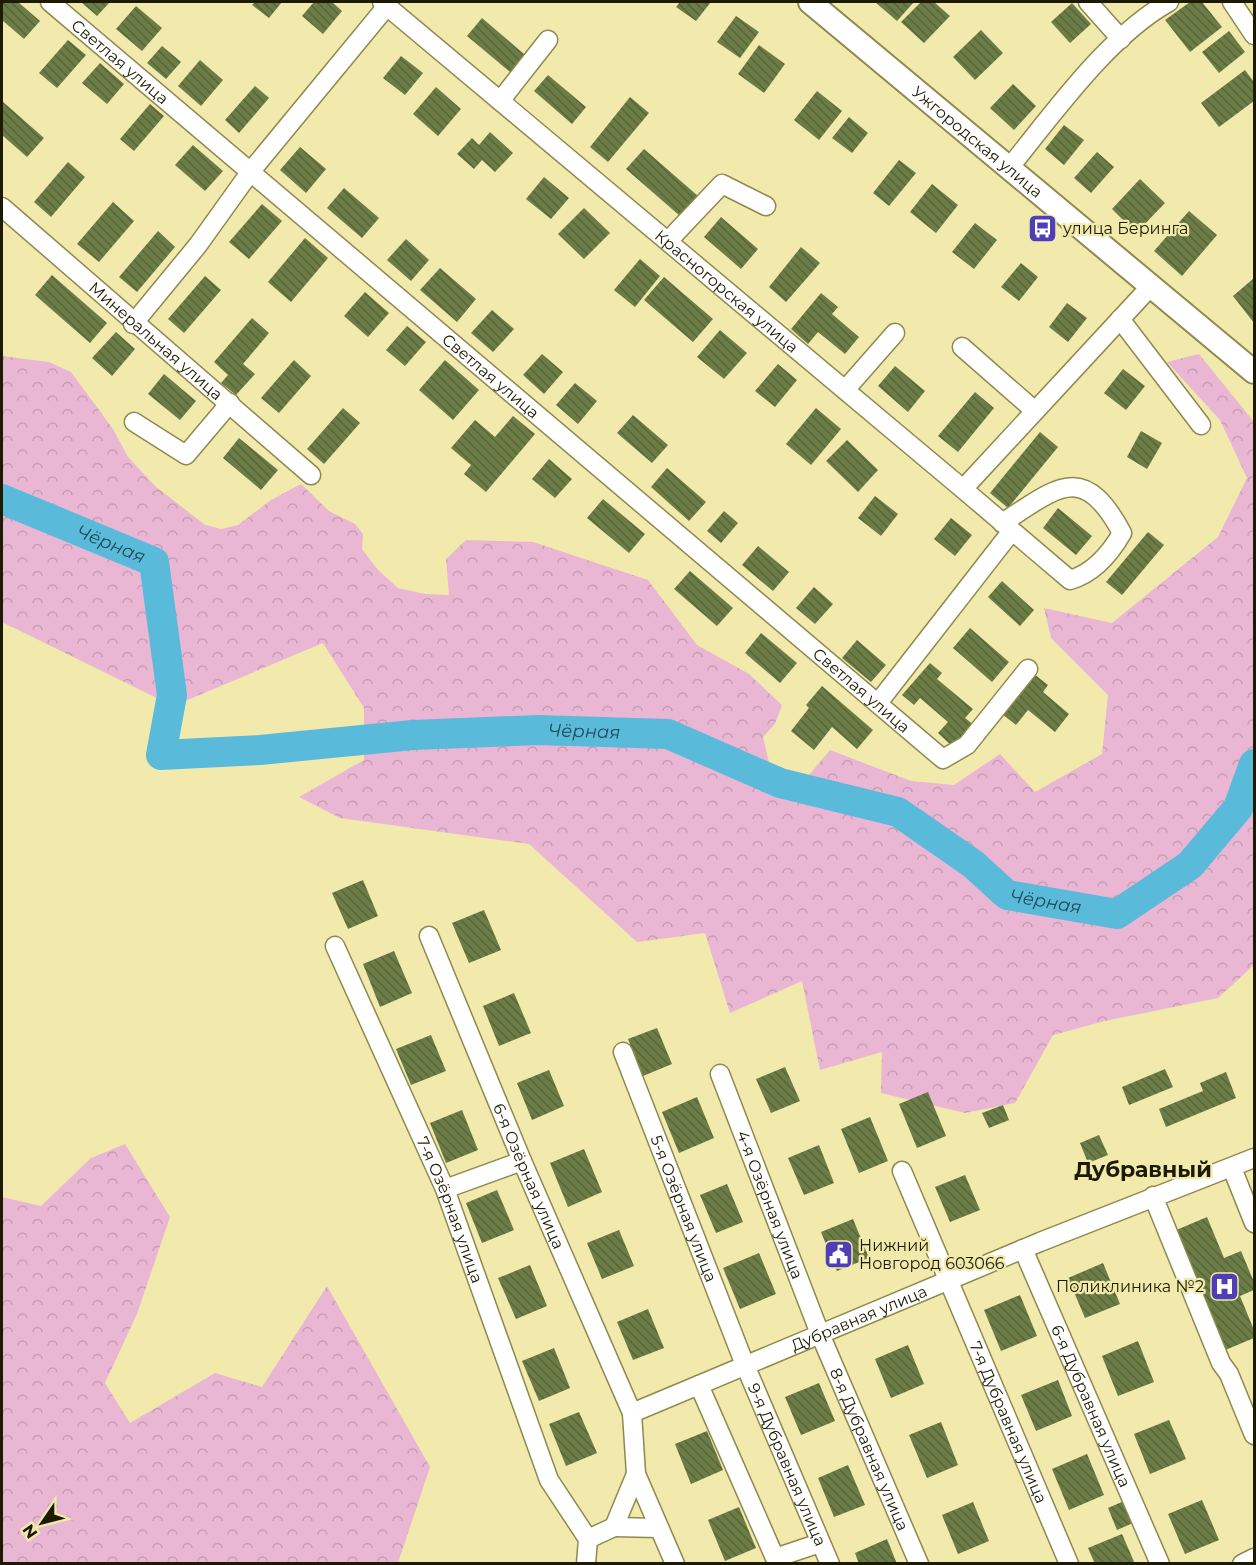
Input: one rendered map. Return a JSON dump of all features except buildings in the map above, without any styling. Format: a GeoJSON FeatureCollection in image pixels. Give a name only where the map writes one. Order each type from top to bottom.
{"type":"FeatureCollection","features":[{"type":"Feature","properties":{"kind":"main road","name":"Ужгородская улица"},"geometry":{"type":"LineString","coordinates":[[810,2],[1254,372]]}},
{"type":"Feature","properties":{"kind":"street","name":"Светлая улица"},"geometry":{"type":"LineString","coordinates":[[50,2],[943,759],[967,745],[1028,669]]}},
{"type":"Feature","properties":{"kind":"street"},"geometry":{"type":"LineString","coordinates":[[1088,2],[1121,39]]}},
{"type":"Feature","properties":{"kind":"street"},"geometry":{"type":"LineString","coordinates":[[1009,168],[1072,92],[1121,39],[1169,2]]}},
{"type":"Feature","properties":{"kind":"street"},"geometry":{"type":"LineString","coordinates":[[1232,2],[1254,35]]}},
{"type":"Feature","properties":{"kind":"street"},"geometry":{"type":"LineString","coordinates":[[133,324],[198,245],[251,171],[385,4]]}},
{"type":"Feature","properties":{"kind":"street","name":"Красногорская улица"},"geometry":{"type":"LineString","coordinates":[[385,4],[963,489],[1006,528],[1070,580],[1085,576],[1112,550],[1122,533],[1099,497],[1075,486],[1052,491],[1006,528]]}},
{"type":"Feature","properties":{"kind":"street"},"geometry":{"type":"LineString","coordinates":[[500,101],[548,40]]}},
{"type":"Feature","properties":{"kind":"street"},"geometry":{"type":"LineString","coordinates":[[668,241],[722,184],[766,206]]}},
{"type":"Feature","properties":{"kind":"street","name":"Минеральная улица"},"geometry":{"type":"LineString","coordinates":[[2,207],[133,324],[230,403],[311,475]]}},
{"type":"Feature","properties":{"kind":"street"},"geometry":{"type":"LineString","coordinates":[[963,489],[1151,286]]}},
{"type":"Feature","properties":{"kind":"street"},"geometry":{"type":"LineString","coordinates":[[1120,319],[1201,425]]}},
{"type":"Feature","properties":{"kind":"street"},"geometry":{"type":"LineString","coordinates":[[845,390],[895,333]]}},
{"type":"Feature","properties":{"kind":"street"},"geometry":{"type":"LineString","coordinates":[[962,347],[1035,411]]}},
{"type":"Feature","properties":{"kind":"street"},"geometry":{"type":"LineString","coordinates":[[134,422],[186,455],[230,403]]}},
{"type":"Feature","properties":{"kind":"street"},"geometry":{"type":"LineString","coordinates":[[878,704],[1006,528]]}},
{"type":"Feature","properties":{"kind":"street","name":"6-я Озёрная улица"},"geometry":{"type":"LineString","coordinates":[[429,936],[522,1161],[632,1413],[636,1474]]}},
{"type":"Feature","properties":{"kind":"street","name":"7-я Озёрная улица"},"geometry":{"type":"LineString","coordinates":[[335,946],[445,1189],[549,1480],[588,1539]]}},
{"type":"Feature","properties":{"kind":"street","name":"5-я Озёрная улица"},"geometry":{"type":"LineString","coordinates":[[623,1052],[745,1365]]}},
{"type":"Feature","properties":{"kind":"street","name":"4-я Озёрная улица"},"geometry":{"type":"LineString","coordinates":[[720,1074],[819,1334]]}},
{"type":"Feature","properties":{"kind":"street","name":"Дубравная улица"},"geometry":{"type":"LineString","coordinates":[[632,1413],[1023,1249],[1254,1158]]}},
{"type":"Feature","properties":{"kind":"street"},"geometry":{"type":"LineString","coordinates":[[445,1189],[522,1161]]}},
{"type":"Feature","properties":{"kind":"street"},"geometry":{"type":"LineString","coordinates":[[1232,1168],[1254,1223]]}},
{"type":"Feature","properties":{"kind":"street","name":"7-я Дубравная улица"},"geometry":{"type":"LineString","coordinates":[[902,1171],[947,1282],[1069,1563]]}},
{"type":"Feature","properties":{"kind":"street"},"geometry":{"type":"LineString","coordinates":[[1153,1196],[1221,1363],[1230,1374],[1254,1435]]}},
{"type":"Feature","properties":{"kind":"street","name":"6-я Дубравная улица"},"geometry":{"type":"LineString","coordinates":[[1023,1249],[1160,1563]]}},
{"type":"Feature","properties":{"kind":"street","name":"8-я Дубравная улица"},"geometry":{"type":"LineString","coordinates":[[819,1334],[919,1563]]}},
{"type":"Feature","properties":{"kind":"street","name":"9-я Дубравная улица"},"geometry":{"type":"LineString","coordinates":[[745,1365],[830,1563]]}},
{"type":"Feature","properties":{"kind":"street"},"geometry":{"type":"LineString","coordinates":[[699,1385],[775,1558],[820,1543]]}},
{"type":"Feature","properties":{"kind":"street"},"geometry":{"type":"LineString","coordinates":[[615,1527],[636,1474]]}},
{"type":"Feature","properties":{"kind":"street"},"geometry":{"type":"LineString","coordinates":[[636,1474],[675,1563]]}},
{"type":"Feature","properties":{"kind":"street"},"geometry":{"type":"LineString","coordinates":[[586,1563],[588,1539],[615,1527],[659,1528]]}},
{"type":"Feature","properties":{"kind":"street"},"geometry":{"type":"LineString","coordinates":[[1242,1563],[1254,1558]]}},
{"type":"Feature","properties":{"kind":"green space"},"geometry":{"type":"Polygon","coordinates":[[[1199,354],[1254,422],[1254,965],[1218,998],[1105,1021],[1053,1035],[1015,1103],[965,1113],[881,1093],[882,1052],[820,1070],[802,981],[730,1013],[705,933],[637,942],[529,844],[340,818],[299,797],[364,760],[364,708],[323,643],[173,706],[2,622],[2,356],[49,362],[71,372],[113,429],[128,457],[155,486],[205,525],[221,529],[238,525],[271,500],[301,484],[329,511],[355,524],[363,534],[362,549],[378,570],[398,588],[425,594],[449,595],[446,559],[466,540],[533,542],[648,580],[697,645],[749,674],[782,705],[775,724],[763,737],[772,775],[809,775],[830,750],[911,781],[954,785],[1000,754],[1035,792],[1102,754],[1108,695],[1051,638],[1044,608],[1112,623],[1218,537],[1247,478],[1220,420],[1167,362],[1199,354]]]}},
{"type":"Feature","properties":{"kind":"green space"},"geometry":{"type":"Polygon","coordinates":[[[125,1144],[170,1217],[137,1314],[105,1383],[130,1423],[215,1373],[262,1387],[327,1286],[430,1467],[398,1563],[2,1563],[2,1197],[41,1206],[91,1158],[125,1144]]]}},
{"type":"Feature","properties":{"kind":"waterway","name":"Чёрная"},"geometry":{"type":"LineString","coordinates":[[2,499],[154,562],[172,695],[161,755],[260,750],[413,735],[538,730],[668,734],[780,783],[898,812],[973,864],[1007,895],[1117,914],[1190,865],[1238,808],[1254,764]]}},
{"type":"Feature","properties":{"kind":"place","name":"улица Беринга"},"geometry":{"type":"Point","coordinates":[1042,228]}},
{"type":"Feature","properties":{"kind":"place","name":"Нижний Новгород 603066"},"geometry":{"type":"Point","coordinates":[838,1254]}},
{"type":"Feature","properties":{"kind":"place","name":"Поликлиника №2"},"geometry":{"type":"Point","coordinates":[1225,1286]}},
{"type":"Feature","properties":{"kind":"district","name":"Дубравный"},"geometry":{"type":"Point","coordinates":[1143,1169]}}]}
